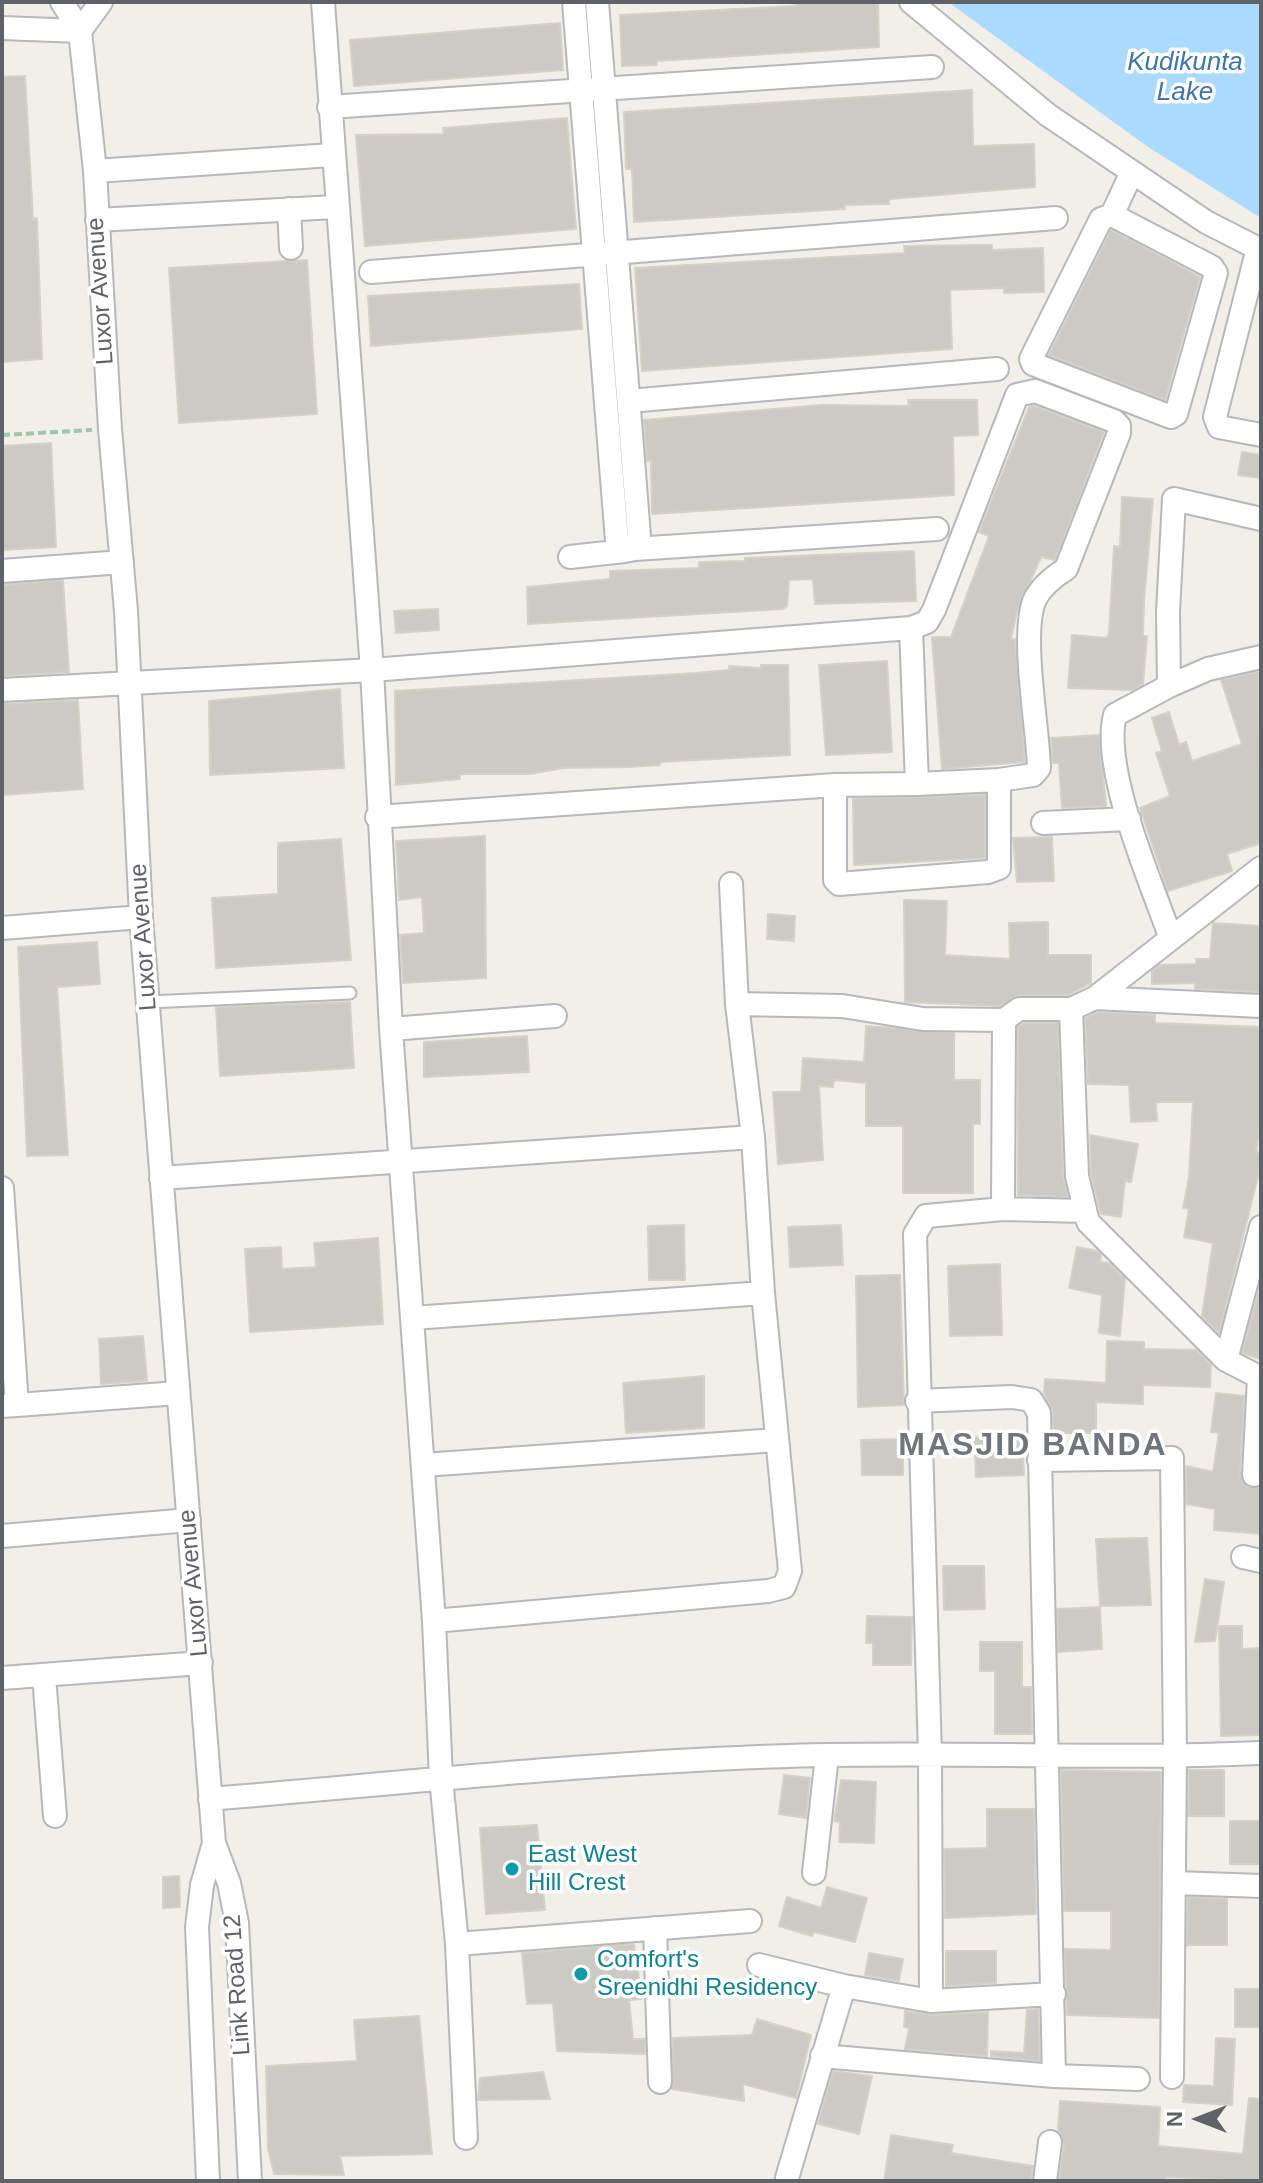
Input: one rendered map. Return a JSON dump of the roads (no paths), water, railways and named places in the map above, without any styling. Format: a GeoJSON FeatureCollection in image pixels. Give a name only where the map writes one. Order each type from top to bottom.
{"type":"FeatureCollection","features":[{"type":"Feature","properties":{"kind":"street","name":"Luxor Avenue"},"geometry":{"type":"LineString","coordinates":[[62,2],[80,31],[95,171],[110,429],[122,562],[141,917],[214,1843]]}},
{"type":"Feature","properties":{"kind":"street"},"geometry":{"type":"LineString","coordinates":[[2,28],[80,31],[101,2]]}},
{"type":"Feature","properties":{"kind":"street"},"geometry":{"type":"LineString","coordinates":[[323,2],[335,207],[372,670],[377,817],[434,1621],[441,1778],[457,1944],[466,2138]]}},
{"type":"Feature","properties":{"kind":"street"},"geometry":{"type":"LineString","coordinates":[[574,2],[592,90],[605,254],[617,541],[629,550]]}},
{"type":"Feature","properties":{"kind":"street"},"geometry":{"type":"LineString","coordinates":[[592,90],[597,2]]}},
{"type":"Feature","properties":{"kind":"street"},"geometry":{"type":"LineString","coordinates":[[911,2],[1048,115],[1206,222],[1259,249],[1255,279],[1215,417],[1219,427],[1261,435]]}},
{"type":"Feature","properties":{"kind":"street"},"geometry":{"type":"LineString","coordinates":[[329,107],[932,67]]}},
{"type":"Feature","properties":{"kind":"street"},"geometry":{"type":"LineString","coordinates":[[95,171],[332,155]]}},
{"type":"Feature","properties":{"kind":"street"},"geometry":{"type":"LineString","coordinates":[[1112,215],[1212,267],[1216,273],[1176,414],[1171,417],[1033,364],[1031,359],[1101,219],[1112,215],[1132,172]]}},
{"type":"Feature","properties":{"kind":"street"},"geometry":{"type":"LineString","coordinates":[[97,220],[335,207]]}},
{"type":"Feature","properties":{"kind":"street"},"geometry":{"type":"LineString","coordinates":[[289,209],[291,248]]}},
{"type":"Feature","properties":{"kind":"street"},"geometry":{"type":"LineString","coordinates":[[371,272],[1056,218]]}},
{"type":"Feature","properties":{"kind":"street"},"geometry":{"type":"LineString","coordinates":[[605,254],[629,401],[639,536],[629,550]]}},
{"type":"Feature","properties":{"kind":"street"},"geometry":{"type":"LineString","coordinates":[[629,401],[997,369]]}},
{"type":"Feature","properties":{"kind":"street"},"geometry":{"type":"LineString","coordinates":[[2,690],[372,670],[911,628],[927,622],[934,610],[1017,395],[1035,391],[1119,426],[1066,569],[1050,579],[1035,600],[1029,633],[1039,768],[1033,775],[999,780],[835,785],[377,817]]}},
{"type":"Feature","properties":{"kind":"street"},"geometry":{"type":"LineString","coordinates":[[1169,686],[1174,499],[1261,519]]}},
{"type":"Feature","properties":{"kind":"street"},"geometry":{"type":"LineString","coordinates":[[570,557],[629,550],[937,529]]}},
{"type":"Feature","properties":{"kind":"street"},"geometry":{"type":"LineString","coordinates":[[2,571],[122,562]]}},
{"type":"Feature","properties":{"kind":"street"},"geometry":{"type":"LineString","coordinates":[[911,628],[917,784]]}},
{"type":"Feature","properties":{"kind":"street"},"geometry":{"type":"LineString","coordinates":[[1170,936],[1129,819],[1110,733],[1115,715],[1208,669],[1261,657]]}},
{"type":"Feature","properties":{"kind":"street"},"geometry":{"type":"LineString","coordinates":[[835,785],[835,880],[849,886],[988,872],[999,868],[999,780]]}},
{"type":"Feature","properties":{"kind":"street"},"geometry":{"type":"LineString","coordinates":[[1043,823],[1129,819]]}},
{"type":"Feature","properties":{"kind":"street"},"geometry":{"type":"LineString","coordinates":[[737,1004],[842,1006],[923,1019],[1004,1020],[1019,1009],[1071,1009],[1095,998],[1170,936],[1261,868]]}},
{"type":"Feature","properties":{"kind":"street"},"geometry":{"type":"LineString","coordinates":[[434,1621],[784,1587],[790,1571],[763,1293],[753,1137],[737,1004],[731,884]]}},
{"type":"Feature","properties":{"kind":"street"},"geometry":{"type":"LineString","coordinates":[[2,928],[141,917]]}},
{"type":"Feature","properties":{"kind":"street"},"geometry":{"type":"LineString","coordinates":[[1095,998],[1261,1006]]}},
{"type":"Feature","properties":{"kind":"street"},"geometry":{"type":"LineString","coordinates":[[1071,1009],[1077,1176],[1088,1222],[1226,1360],[1260,1378],[1254,1475]]}},
{"type":"Feature","properties":{"kind":"street"},"geometry":{"type":"LineString","coordinates":[[391,1029],[555,1016]]}},
{"type":"Feature","properties":{"kind":"street"},"geometry":{"type":"LineString","coordinates":[[1003,1209],[1004,1020]]}},
{"type":"Feature","properties":{"kind":"street"},"geometry":{"type":"LineString","coordinates":[[161,1178],[400,1159],[753,1137]]}},
{"type":"Feature","properties":{"kind":"street"},"geometry":{"type":"LineString","coordinates":[[2,1188],[9,1406],[178,1393]]}},
{"type":"Feature","properties":{"kind":"street"},"geometry":{"type":"LineString","coordinates":[[931,2001],[930,1756],[917,1401],[915,1234],[926,1216],[1003,1209],[1085,1211]]}},
{"type":"Feature","properties":{"kind":"street"},"geometry":{"type":"LineString","coordinates":[[1226,1360],[1261,1227]]}},
{"type":"Feature","properties":{"kind":"street"},"geometry":{"type":"LineString","coordinates":[[413,1318],[763,1293]]}},
{"type":"Feature","properties":{"kind":"street"},"geometry":{"type":"LineString","coordinates":[[917,1401],[1012,1397],[1031,1400],[1039,1413],[1054,2076]]}},
{"type":"Feature","properties":{"kind":"street"},"geometry":{"type":"LineString","coordinates":[[423,1465],[777,1440]]}},
{"type":"Feature","properties":{"kind":"street"},"geometry":{"type":"LineString","coordinates":[[1039,1460],[1172,1458],[1175,1757],[1172,2077]]}},
{"type":"Feature","properties":{"kind":"street"},"geometry":{"type":"LineString","coordinates":[[2,1536],[189,1520]]}},
{"type":"Feature","properties":{"kind":"street"},"geometry":{"type":"LineString","coordinates":[[2,1678],[201,1663]]}},
{"type":"Feature","properties":{"kind":"street"},"geometry":{"type":"LineString","coordinates":[[44,1676],[55,1816]]}},
{"type":"Feature","properties":{"kind":"street"},"geometry":{"type":"LineString","coordinates":[[210,1799],[441,1778],[827,1756],[1175,1757],[1261,1753]]}},
{"type":"Feature","properties":{"kind":"street"},"geometry":{"type":"LineString","coordinates":[[814,1873],[827,1756]]}},
{"type":"Feature","properties":{"kind":"street","name":"Link Road 12"},"geometry":{"type":"LineString","coordinates":[[208,2181],[197,1927],[202,1885],[214,1843]]}},
{"type":"Feature","properties":{"kind":"street","name":"Link Road 12"},"geometry":{"type":"LineString","coordinates":[[214,1843],[229,1883],[237,1923],[250,2181]]}},
{"type":"Feature","properties":{"kind":"street"},"geometry":{"type":"LineString","coordinates":[[1175,1883],[1261,1886]]}},
{"type":"Feature","properties":{"kind":"street"},"geometry":{"type":"LineString","coordinates":[[457,1944],[750,1921]]}},
{"type":"Feature","properties":{"kind":"street"},"geometry":{"type":"LineString","coordinates":[[655,1928],[660,2082]]}},
{"type":"Feature","properties":{"kind":"street"},"geometry":{"type":"LineString","coordinates":[[759,1965],[844,1986],[931,2001],[1054,1994]]}},
{"type":"Feature","properties":{"kind":"street"},"geometry":{"type":"LineString","coordinates":[[787,2178],[844,1986]]}},
{"type":"Feature","properties":{"kind":"street"},"geometry":{"type":"LineString","coordinates":[[822,2056],[1054,2076],[1138,2079]]}},
{"type":"Feature","properties":{"kind":"street"},"geometry":{"type":"LineString","coordinates":[[1045,2181],[1050,2142]]}},
{"type":"Feature","properties":{"kind":"lane"},"geometry":{"type":"LineString","coordinates":[[148,1002],[350,993]]}},
{"type":"Feature","properties":{"kind":"water","name":"Kudikunta Lake"},"geometry":{"type":"Polygon","coordinates":[[[948,2],[1261,2],[1261,218],[1148,147],[948,2]]]}},
{"type":"Feature","properties":{"kind":"place","name":"East West Hill Crest"},"geometry":{"type":"Point","coordinates":[512,1869]}},
{"type":"Feature","properties":{"kind":"place","name":"Comfort's Sreenidhi Residency"},"geometry":{"type":"Point","coordinates":[581,1974]}},
{"type":"Feature","properties":{"kind":"district","name":"MASJID BANDA"},"geometry":{"type":"Point","coordinates":[1033,1446]}}]}
